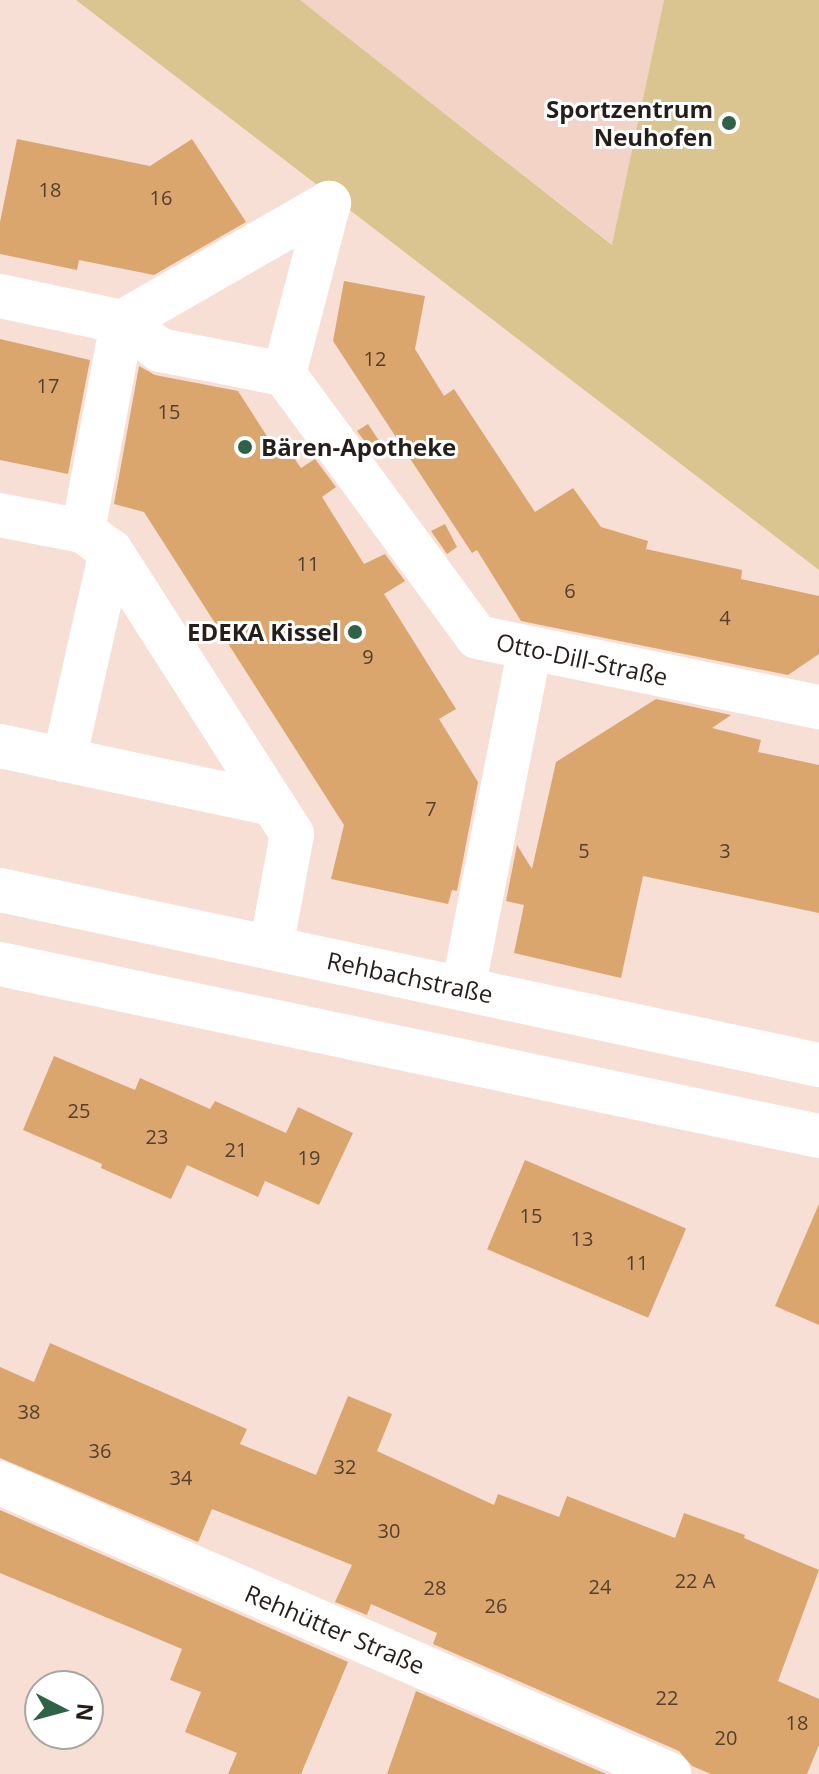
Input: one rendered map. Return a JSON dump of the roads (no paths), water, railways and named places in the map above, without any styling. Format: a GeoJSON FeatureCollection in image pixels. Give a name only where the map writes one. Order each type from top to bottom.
{"type":"FeatureCollection","features":[{"type":"Feature","properties":{"kind":"street"},"geometry":{"type":"LineString","coordinates":[[0,296],[122,322],[160,350],[284,374],[329,203],[122,322]]}},
{"type":"Feature","properties":{"kind":"street"},"geometry":{"type":"LineString","coordinates":[[64,760],[97,541],[122,322]]}},
{"type":"Feature","properties":{"kind":"street","name":"Otto-Dill-Straße"},"geometry":{"type":"LineString","coordinates":[[284,374],[477,637],[819,707]]}},
{"type":"Feature","properties":{"kind":"street"},"geometry":{"type":"LineString","coordinates":[[0,515],[97,541],[292,834],[271,948]]}},
{"type":"Feature","properties":{"kind":"street"},"geometry":{"type":"LineString","coordinates":[[463,989],[530,649]]}},
{"type":"Feature","properties":{"kind":"street"},"geometry":{"type":"LineString","coordinates":[[0,746],[273,804]]}},
{"type":"Feature","properties":{"kind":"street","name":"Rehbachstraße"},"geometry":{"type":"LineString","coordinates":[[0,890],[819,1065]]}},
{"type":"Feature","properties":{"kind":"street"},"geometry":{"type":"LineString","coordinates":[[0,964],[819,1136]]}},
{"type":"Feature","properties":{"kind":"street","name":"Rehhütter Straße"},"geometry":{"type":"LineString","coordinates":[[0,1483],[669,1774]]}},
{"type":"Feature","properties":{"kind":"place","name":"Sportzentrum Neuhofen"},"geometry":{"type":"Point","coordinates":[729,123]}},
{"type":"Feature","properties":{"kind":"place","name":"Bären-Apotheke"},"geometry":{"type":"Point","coordinates":[245,447]}},
{"type":"Feature","properties":{"kind":"place","name":"EDEKA Kissel"},"geometry":{"type":"Point","coordinates":[355,632]}}]}
